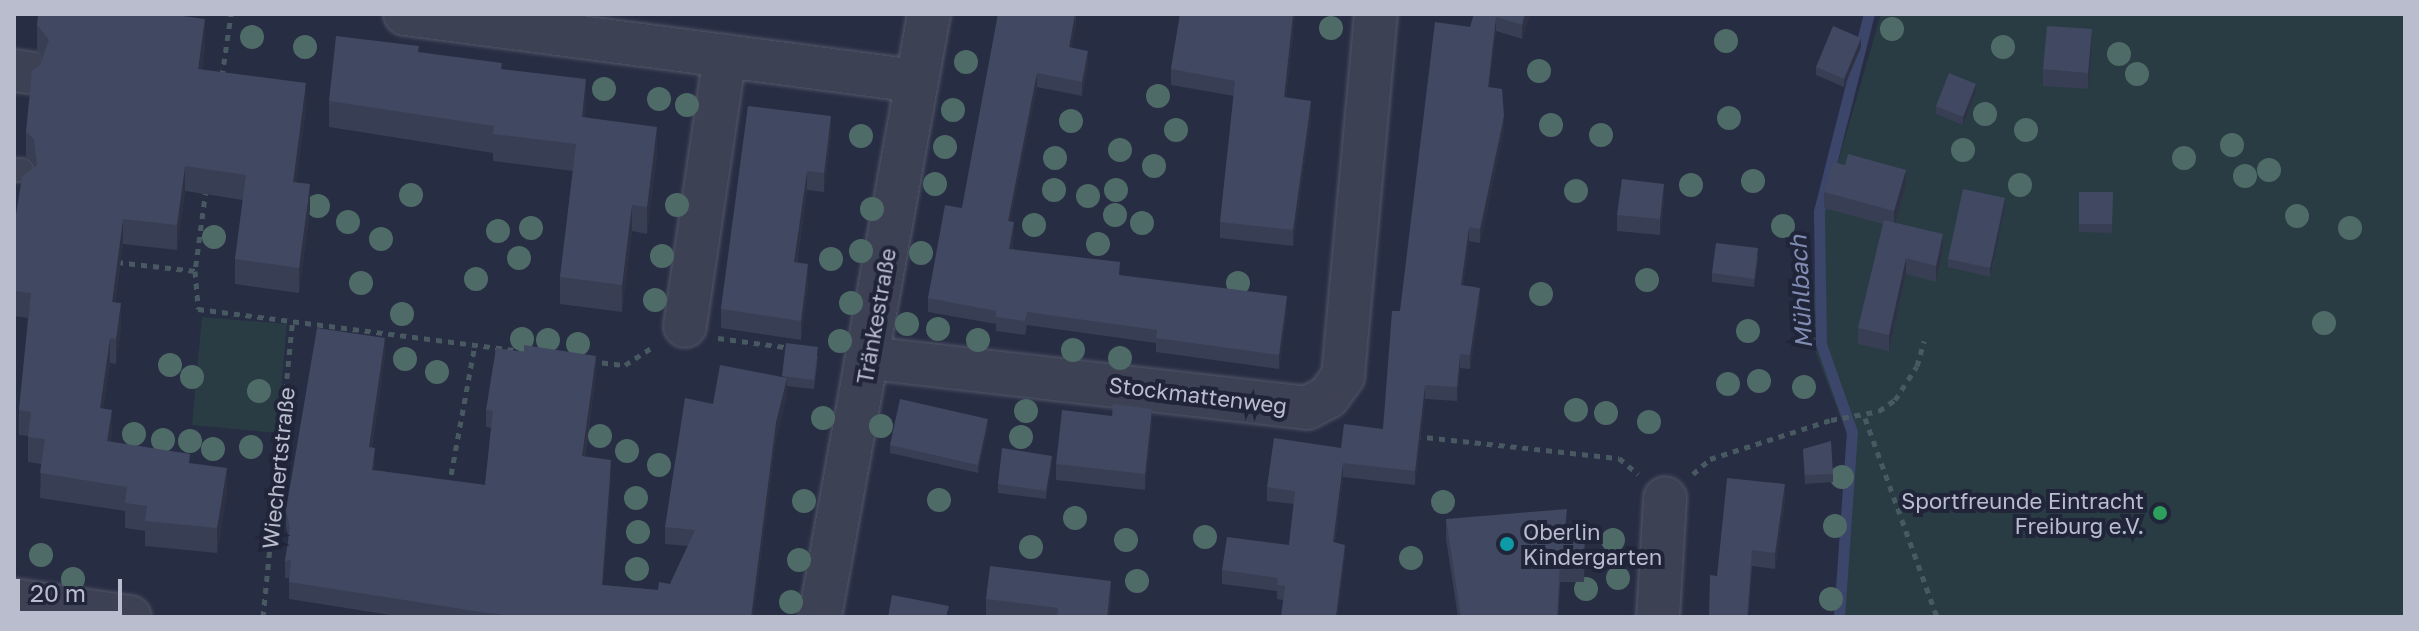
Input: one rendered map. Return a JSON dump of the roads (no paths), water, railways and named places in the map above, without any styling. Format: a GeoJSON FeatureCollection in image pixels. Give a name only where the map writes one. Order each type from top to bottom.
{"type":"FeatureCollection","features":[{"type":"Feature","properties":{"kind":"street"},"geometry":{"type":"LineString","coordinates":[[405,14],[916,81]]}},
{"type":"Feature","properties":{"kind":"street","name":"Tränkestraße"},"geometry":{"type":"LineString","coordinates":[[820,617],[929,14]]}},
{"type":"Feature","properties":{"kind":"street","name":"Stockmattenweg"},"geometry":{"type":"LineString","coordinates":[[869,358],[1307,408],[1328,397],[1343,376],[1376,14]]}},
{"type":"Feature","properties":{"kind":"street"},"geometry":{"type":"LineString","coordinates":[[685,326],[725,56]]}},
{"type":"Feature","properties":{"kind":"street"},"geometry":{"type":"LineString","coordinates":[[1658,617],[1665,498]]}},
{"type":"Feature","properties":{"kind":"street"},"geometry":{"type":"LineString","coordinates":[[14,600],[130,617]]}},
{"type":"Feature","properties":{"kind":"waterway","name":"Mühlbach"},"geometry":{"type":"LineString","coordinates":[[1839,617],[1852,432],[1821,344],[1819,211],[1869,14]]}},
{"type":"Feature","properties":{"kind":"place","name":"Sportfreunde Eintracht Freiburg e.V."},"geometry":{"type":"Point","coordinates":[2160,513]}},
{"type":"Feature","properties":{"kind":"place","name":"Oberlin Kindergarten"},"geometry":{"type":"Point","coordinates":[1507,544]}}]}
